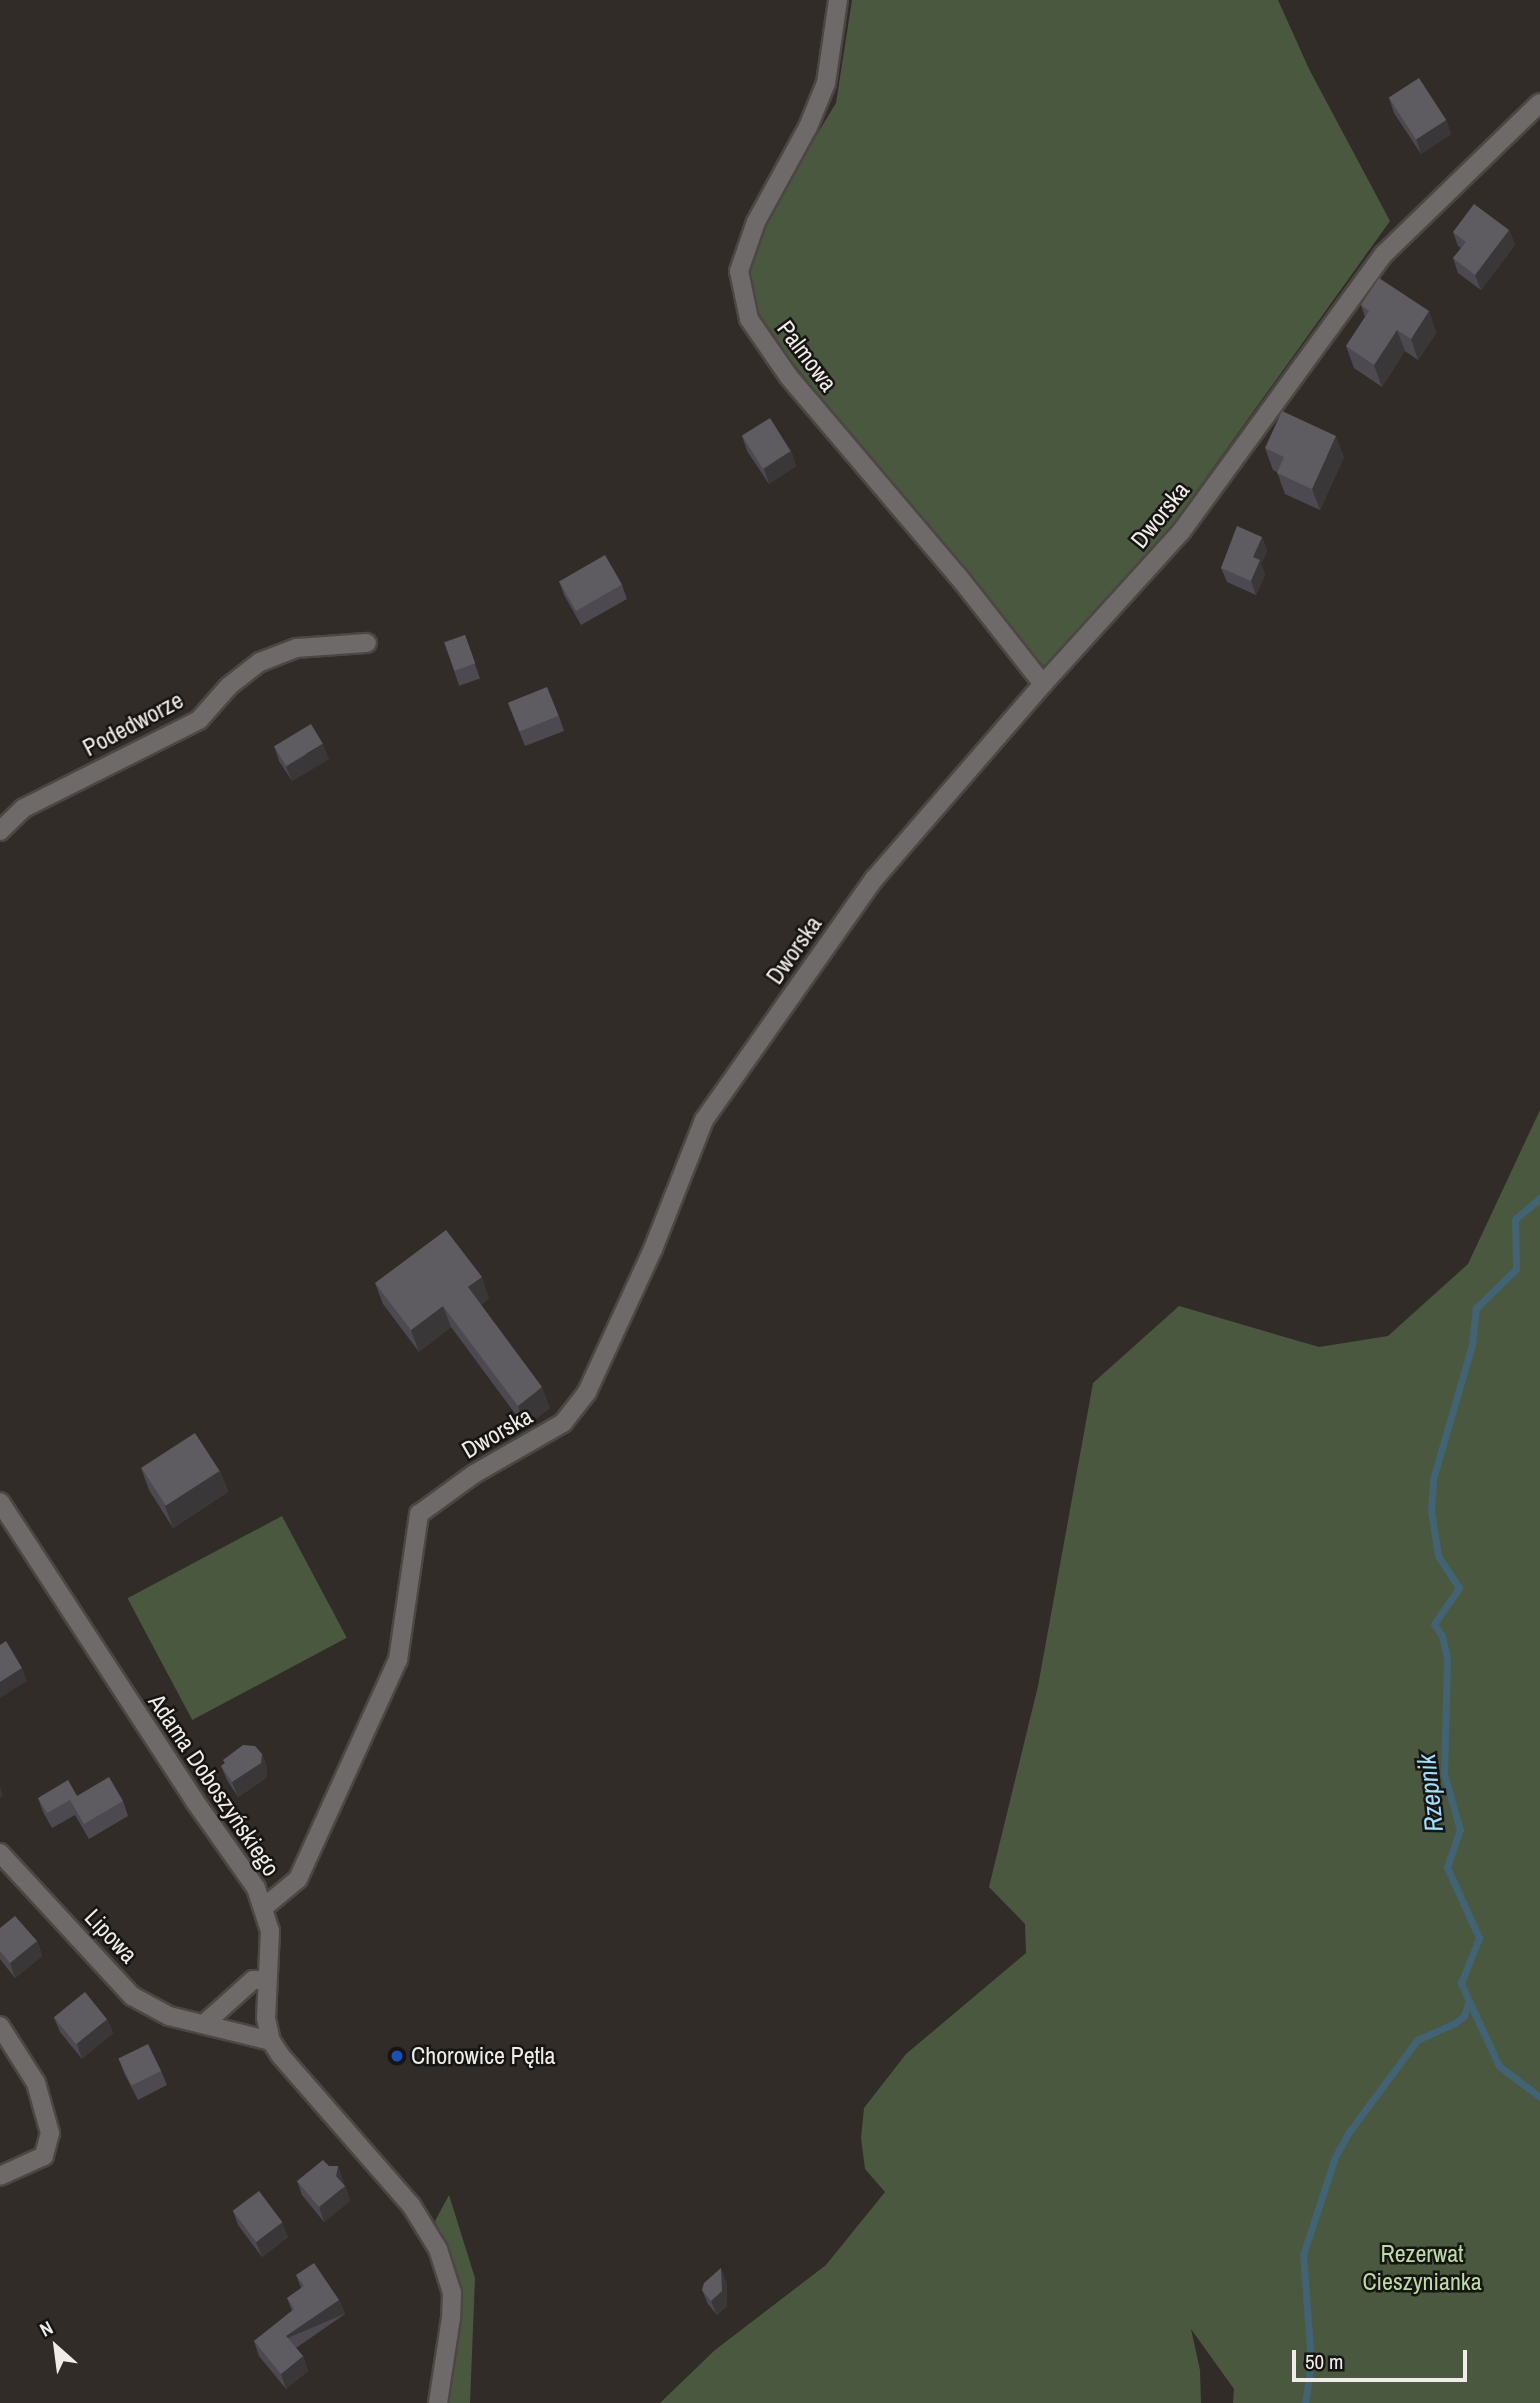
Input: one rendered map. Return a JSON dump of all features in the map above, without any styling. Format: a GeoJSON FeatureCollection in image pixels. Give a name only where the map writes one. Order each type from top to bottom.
{"type":"FeatureCollection","features":[{"type":"Feature","properties":{"kind":"street","name":"Palmowa"},"geometry":{"type":"LineString","coordinates":[[838,0],[826,83],[808,127],[756,222],[739,271],[749,319],[789,377],[958,576],[1043,684]]}},
{"type":"Feature","properties":{"kind":"street","name":"Dworska"},"geometry":{"type":"LineString","coordinates":[[263,1908],[298,1879],[398,1660],[419,1514],[474,1474],[564,1423],[587,1392],[653,1249],[704,1120],[875,878],[1043,684],[1181,532],[1384,254],[1540,103]]}},
{"type":"Feature","properties":{"kind":"street","name":"Podedworze"},"geometry":{"type":"LineString","coordinates":[[0,831],[24,808],[199,720],[229,686],[260,662],[298,648],[367,643]]}},
{"type":"Feature","properties":{"kind":"street","name":"Adama Doboszyńskiego"},"geometry":{"type":"LineString","coordinates":[[0,1502],[186,1789],[256,1888],[270,1931],[266,2018],[271,2040],[289,2066],[411,2205],[438,2249],[452,2293],[451,2318],[438,2403]]}},
{"type":"Feature","properties":{"kind":"street","name":"Lipowa"},"geometry":{"type":"LineString","coordinates":[[0,1853],[132,1996],[169,2016],[271,2040]]}},
{"type":"Feature","properties":{"kind":"street"},"geometry":{"type":"LineString","coordinates":[[204,2024],[253,1980],[266,1980]]}},
{"type":"Feature","properties":{"kind":"street"},"geometry":{"type":"LineString","coordinates":[[0,2026],[36,2083],[50,2133],[44,2156],[0,2176]]}},
{"type":"Feature","properties":{"kind":"green space"},"geometry":{"type":"Polygon","coordinates":[[[852,0],[1278,0],[1309,69],[1390,221],[1147,560],[1048,666],[1036,663],[900,496],[766,329],[751,296],[751,251],[778,199],[836,103],[852,0]]]}},
{"type":"Feature","properties":{"kind":"green space","name":"Rezerwat Cieszynianka"},"geometry":{"type":"Polygon","coordinates":[[[1540,1110],[1540,2403],[1233,2403],[1234,2389],[1191,2329],[1200,2370],[1201,2403],[660,2403],[715,2350],[826,2265],[885,2192],[865,2169],[861,2138],[864,2108],[906,2054],[1026,1953],[1025,1924],[989,1887],[1038,1686],[1093,1383],[1179,1306],[1319,1347],[1388,1336],[1468,1264],[1540,1110]]]}},
{"type":"Feature","properties":{"kind":"green space"},"geometry":{"type":"Polygon","coordinates":[[[282,1516],[347,1638],[192,1720],[127,1598],[282,1516]]]}},
{"type":"Feature","properties":{"kind":"green space"},"geometry":{"type":"Polygon","coordinates":[[[449,2195],[475,2278],[470,2403],[447,2403],[457,2347],[459,2284],[435,2221],[449,2195]]]}},
{"type":"Feature","properties":{"kind":"building"},"geometry":{"type":"Polygon","coordinates":[[[1419,78],[1446,120],[1416,140],[1389,98],[1419,78]]]}},
{"type":"Feature","properties":{"kind":"building"},"geometry":{"type":"Polygon","coordinates":[[[1474,204],[1509,230],[1475,275],[1453,258],[1466,242],[1453,232],[1474,204]]]}},
{"type":"Feature","properties":{"kind":"building"},"geometry":{"type":"Polygon","coordinates":[[[1379,278],[1429,311],[1411,339],[1397,330],[1374,365],[1346,346],[1369,311],[1361,305],[1379,278]]]}},
{"type":"Feature","properties":{"kind":"building"},"geometry":{"type":"Polygon","coordinates":[[[1282,411],[1336,436],[1312,489],[1277,473],[1284,457],[1265,448],[1282,411]]]}},
{"type":"Feature","properties":{"kind":"building"},"geometry":{"type":"Polygon","coordinates":[[[770,418],[791,451],[763,469],[742,435],[770,418]]]}},
{"type":"Feature","properties":{"kind":"building"},"geometry":{"type":"Polygon","coordinates":[[[1237,526],[1262,537],[1253,557],[1260,560],[1251,581],[1221,568],[1237,526]]]}},
{"type":"Feature","properties":{"kind":"building"},"geometry":{"type":"Polygon","coordinates":[[[605,555],[622,584],[576,611],[559,582],[605,555]]]}},
{"type":"Feature","properties":{"kind":"building"},"geometry":{"type":"Polygon","coordinates":[[[465,635],[475,663],[455,671],[444,643],[465,635]]]}},
{"type":"Feature","properties":{"kind":"building"},"geometry":{"type":"Polygon","coordinates":[[[547,687],[559,716],[520,731],[508,703],[547,687]]]}},
{"type":"Feature","properties":{"kind":"building"},"geometry":{"type":"Polygon","coordinates":[[[311,724],[323,744],[286,766],[274,746],[311,724]]]}},
{"type":"Feature","properties":{"kind":"building"},"geometry":{"type":"Polygon","coordinates":[[[446,1230],[482,1277],[468,1287],[542,1387],[518,1406],[443,1306],[411,1330],[375,1283],[446,1230]]]}},
{"type":"Feature","properties":{"kind":"building"},"geometry":{"type":"Polygon","coordinates":[[[195,1433],[220,1471],[166,1506],[141,1468],[195,1433]]]}},
{"type":"Feature","properties":{"kind":"building"},"geometry":{"type":"Polygon","coordinates":[[[6,1641],[22,1668],[0,1682],[0,1645],[6,1641]]]}},
{"type":"Feature","properties":{"kind":"building"},"geometry":{"type":"Polygon","coordinates":[[[243,1745],[255,1746],[262,1754],[261,1763],[232,1782],[221,1766],[225,1763],[223,1760],[243,1745]]]}},
{"type":"Feature","properties":{"kind":"building"},"geometry":{"type":"Polygon","coordinates":[[[109,1777],[123,1801],[84,1824],[70,1800],[47,1813],[38,1798],[68,1780],[77,1796],[109,1777]]]}},
{"type":"Feature","properties":{"kind":"building"},"geometry":{"type":"Polygon","coordinates":[[[15,1916],[37,1941],[10,1963],[0,1951],[0,1928],[15,1916]]]}},
{"type":"Feature","properties":{"kind":"building"},"geometry":{"type":"Polygon","coordinates":[[[85,1992],[107,2019],[76,2044],[54,2017],[85,1992]]]}},
{"type":"Feature","properties":{"kind":"building"},"geometry":{"type":"Polygon","coordinates":[[[148,2044],[161,2071],[131,2085],[118,2058],[148,2044]]]}},
{"type":"Feature","properties":{"kind":"building"},"geometry":{"type":"Polygon","coordinates":[[[323,2160],[329,2166],[338,2166],[336,2176],[345,2186],[319,2207],[297,2181],[323,2160]]]}},
{"type":"Feature","properties":{"kind":"building"},"geometry":{"type":"Polygon","coordinates":[[[259,2191],[282,2222],[256,2242],[233,2211],[259,2191]]]}},
{"type":"Feature","properties":{"kind":"building"},"geometry":{"type":"Polygon","coordinates":[[[314,2263],[339,2300],[286,2336],[303,2356],[281,2374],[254,2341],[294,2309],[287,2298],[304,2286],[296,2275],[314,2263]]]}},
{"type":"Feature","properties":{"kind":"building"},"geometry":{"type":"Polygon","coordinates":[[[721,2268],[722,2291],[711,2301],[702,2290],[704,2283],[721,2268]]]}},
{"type":"Feature","properties":{"kind":"waterway","name":"Rzepnik"},"geometry":{"type":"LineString","coordinates":[[1305,2403],[1311,2363],[1303,2255],[1335,2157],[1349,2132],[1417,2040],[1455,2023],[1464,2016],[1469,2001],[1461,1983],[1479,1938],[1447,1867],[1460,1830],[1444,1774],[1447,1659],[1442,1636],[1434,1624],[1459,1588],[1438,1556],[1431,1510],[1433,1479],[1472,1345],[1476,1308],[1516,1269],[1515,1219],[1540,1198]]}},
{"type":"Feature","properties":{"kind":"waterway"},"geometry":{"type":"LineString","coordinates":[[1469,2001],[1499,2066],[1540,2097]]}},
{"type":"Feature","properties":{"kind":"place","name":"Chorowice Pętla"},"geometry":{"type":"Point","coordinates":[397,2056]}}]}
